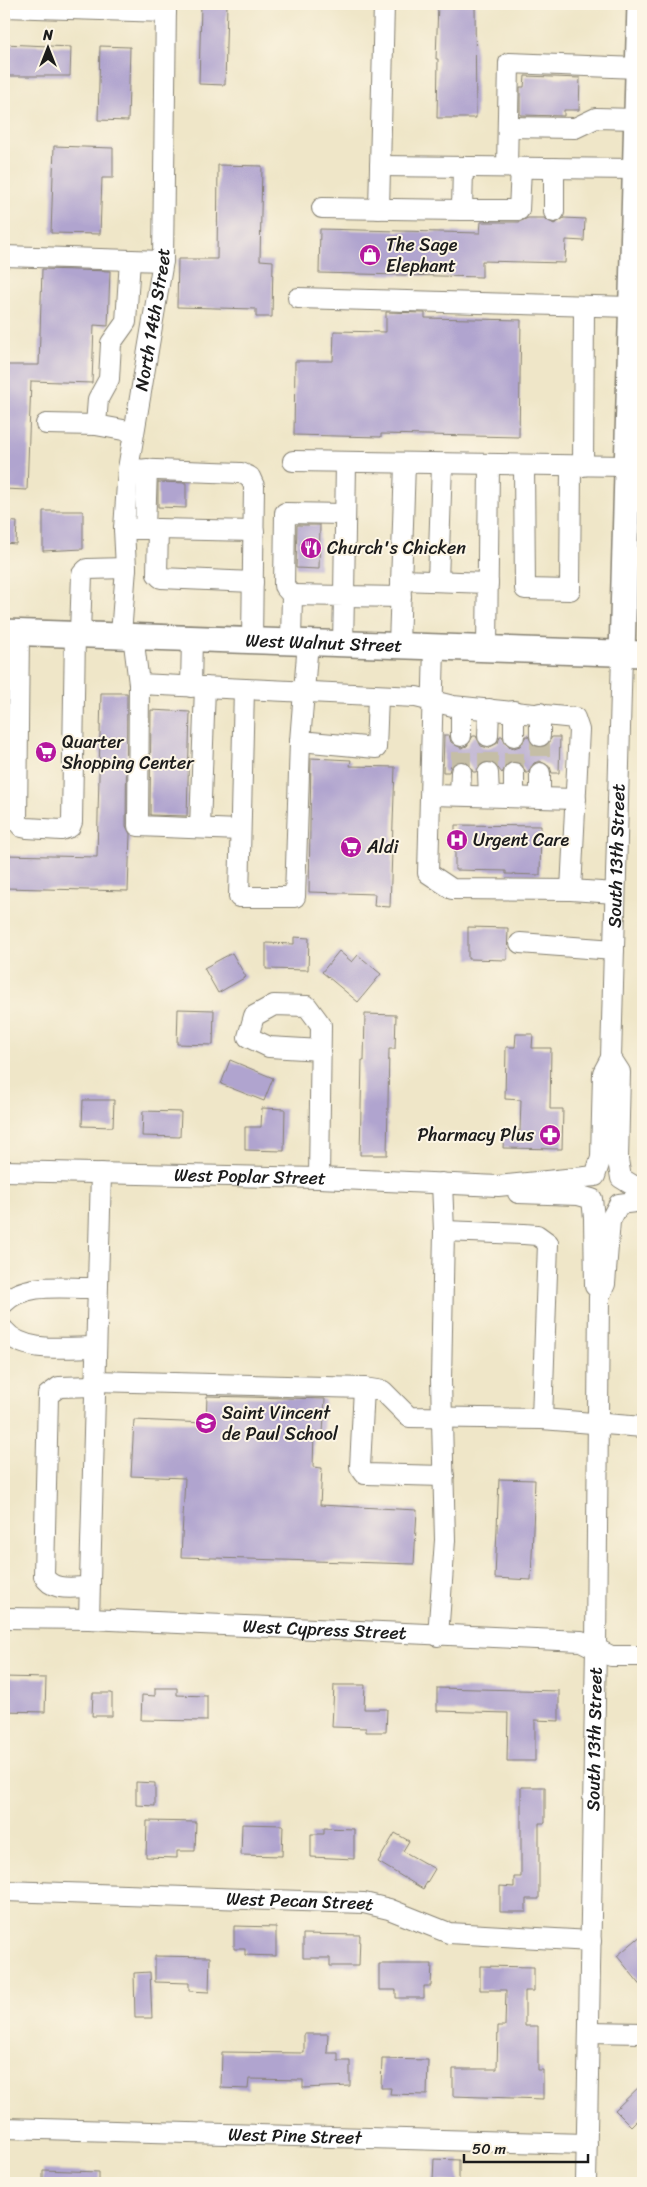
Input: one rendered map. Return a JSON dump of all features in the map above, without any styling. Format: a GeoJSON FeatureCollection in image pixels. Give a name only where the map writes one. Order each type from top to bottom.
{"type":"FeatureCollection","features":[{"type":"Feature","properties":{"kind":"main road"},"geometry":{"type":"LineString","coordinates":[[632,654],[635,169],[641,9]]}},
{"type":"Feature","properties":{"kind":"main road","name":"West Walnut Street"},"geometry":{"type":"LineString","coordinates":[[11,632],[632,654]]}},
{"type":"Feature","properties":{"kind":"street"},"geometry":{"type":"LineString","coordinates":[[379,209],[384,4]]}},
{"type":"Feature","properties":{"kind":"street"},"geometry":{"type":"LineString","coordinates":[[4,7],[166,8]]}},
{"type":"Feature","properties":{"kind":"street","name":"North 14th Street"},"geometry":{"type":"LineString","coordinates":[[166,8],[162,260],[134,432],[137,469],[124,529],[127,635],[139,684],[138,826],[200,828]]}},
{"type":"Feature","properties":{"kind":"street"},"geometry":{"type":"LineString","coordinates":[[322,208],[520,210],[508,127],[509,63],[638,68]]}},
{"type":"Feature","properties":{"kind":"street"},"geometry":{"type":"LineString","coordinates":[[508,127],[575,128],[596,118],[636,120]]}},
{"type":"Feature","properties":{"kind":"street"},"geometry":{"type":"LineString","coordinates":[[380,166],[635,169]]}},
{"type":"Feature","properties":{"kind":"street"},"geometry":{"type":"LineString","coordinates":[[462,210],[463,167]]}},
{"type":"Feature","properties":{"kind":"street"},"geometry":{"type":"LineString","coordinates":[[554,168],[554,212]]}},
{"type":"Feature","properties":{"kind":"street"},"geometry":{"type":"LineString","coordinates":[[4,256],[162,260]]}},
{"type":"Feature","properties":{"kind":"street"},"geometry":{"type":"LineString","coordinates":[[96,425],[98,399],[109,379],[111,343],[126,322],[130,260]]}},
{"type":"Feature","properties":{"kind":"street"},"geometry":{"type":"LineString","coordinates":[[298,298],[584,306],[635,316]]}},
{"type":"Feature","properties":{"kind":"street"},"geometry":{"type":"LineString","coordinates":[[524,465],[525,589],[570,590],[584,306]]}},
{"type":"Feature","properties":{"kind":"street"},"geometry":{"type":"LineString","coordinates":[[46,424],[96,425],[134,432]]}},
{"type":"Feature","properties":{"kind":"street"},"geometry":{"type":"LineString","coordinates":[[294,461],[577,466],[633,458]]}},
{"type":"Feature","properties":{"kind":"street"},"geometry":{"type":"LineString","coordinates":[[343,643],[346,462]]}},
{"type":"Feature","properties":{"kind":"street"},"geometry":{"type":"LineString","coordinates":[[399,645],[405,463]]}},
{"type":"Feature","properties":{"kind":"street"},"geometry":{"type":"LineString","coordinates":[[438,581],[442,464]]}},
{"type":"Feature","properties":{"kind":"street"},"geometry":{"type":"LineString","coordinates":[[487,648],[489,465]]}},
{"type":"Feature","properties":{"kind":"street"},"geometry":{"type":"LineString","coordinates":[[252,640],[254,531],[254,486],[250,477],[241,473],[137,469],[151,529],[157,574],[161,578],[253,582]]}},
{"type":"Feature","properties":{"kind":"street"},"geometry":{"type":"LineString","coordinates":[[244,689],[238,897],[295,897],[300,741],[304,692],[300,641],[292,595],[284,586],[285,513],[345,514]]}},
{"type":"Feature","properties":{"kind":"street"},"geometry":{"type":"LineString","coordinates":[[124,529],[254,531]]}},
{"type":"Feature","properties":{"kind":"street"},"geometry":{"type":"LineString","coordinates":[[11,632],[17,820],[22,827],[61,830],[70,827],[72,822],[77,634],[82,574],[87,569],[126,568]]}},
{"type":"Feature","properties":{"kind":"street"},"geometry":{"type":"LineString","coordinates":[[292,595],[344,596],[401,589],[438,581],[488,582]]}},
{"type":"Feature","properties":{"kind":"street"},"geometry":{"type":"LineString","coordinates":[[192,637],[198,687],[200,828],[240,830]]}},
{"type":"Feature","properties":{"kind":"street"},"geometry":{"type":"LineString","coordinates":[[434,647],[428,873],[452,889],[571,890],[615,893]]}},
{"type":"Feature","properties":{"kind":"street","name":"South 13th Street"},"geometry":{"type":"LineString","coordinates":[[595,1176],[601,1158],[603,1073],[611,1058],[615,893],[632,654]]}},
{"type":"Feature","properties":{"kind":"street"},"geometry":{"type":"LineString","coordinates":[[139,684],[378,697],[416,697],[462,707],[575,718],[579,730],[571,890]]}},
{"type":"Feature","properties":{"kind":"street"},"geometry":{"type":"LineString","coordinates":[[300,741],[376,748],[378,697]]}},
{"type":"Feature","properties":{"kind":"street"},"geometry":{"type":"LineString","coordinates":[[462,707],[462,736]]}},
{"type":"Feature","properties":{"kind":"street"},"geometry":{"type":"LineString","coordinates":[[488,736],[489,709]]}},
{"type":"Feature","properties":{"kind":"street"},"geometry":{"type":"LineString","coordinates":[[514,711],[514,736]]}},
{"type":"Feature","properties":{"kind":"street"},"geometry":{"type":"LineString","coordinates":[[540,714],[540,736]]}},
{"type":"Feature","properties":{"kind":"street"},"geometry":{"type":"LineString","coordinates":[[460,795],[461,772]]}},
{"type":"Feature","properties":{"kind":"street"},"geometry":{"type":"LineString","coordinates":[[488,773],[489,796]]}},
{"type":"Feature","properties":{"kind":"street"},"geometry":{"type":"LineString","coordinates":[[514,773],[514,797]]}},
{"type":"Feature","properties":{"kind":"street"},"geometry":{"type":"LineString","coordinates":[[540,773],[540,798]]}},
{"type":"Feature","properties":{"kind":"street"},"geometry":{"type":"LineString","coordinates":[[431,794],[576,799]]}},
{"type":"Feature","properties":{"kind":"street"},"geometry":{"type":"LineString","coordinates":[[520,943],[614,950]]}},
{"type":"Feature","properties":{"kind":"street"},"geometry":{"type":"LineString","coordinates":[[319,1178],[321,1050]]}},
{"type":"Feature","properties":{"kind":"street","name":"South 13th Street"},"geometry":{"type":"LineString","coordinates":[[611,1058],[620,1072],[618,1160],[621,1178]]}},
{"type":"Feature","properties":{"kind":"street","name":"West Poplar Street"},"geometry":{"type":"LineString","coordinates":[[4,1171],[319,1178],[498,1186],[595,1176]]}},
{"type":"Feature","properties":{"kind":"street"},"geometry":{"type":"LineString","coordinates":[[643,1186],[634,1186],[612,1172],[595,1176],[589,1187],[592,1199],[602,1207],[614,1207],[619,1204],[643,1201]]}},
{"type":"Feature","properties":{"kind":"street"},"geometry":{"type":"LineString","coordinates":[[89,1619],[101,1173]]}},
{"type":"Feature","properties":{"kind":"street"},"geometry":{"type":"LineString","coordinates":[[619,1204],[626,1188],[621,1178]]}},
{"type":"Feature","properties":{"kind":"street"},"geometry":{"type":"LineString","coordinates":[[438,1636],[445,1540],[442,1417],[444,1231],[442,1183]]}},
{"type":"Feature","properties":{"kind":"street","name":"West Poplar Street"},"geometry":{"type":"LineString","coordinates":[[498,1186],[515,1193],[578,1196],[592,1199]]}},
{"type":"Feature","properties":{"kind":"street","name":"South 13th Street"},"geometry":{"type":"LineString","coordinates":[[592,1199],[595,1288],[600,1296]]}},
{"type":"Feature","properties":{"kind":"street","name":"South 13th Street"},"geometry":{"type":"LineString","coordinates":[[586,2183],[596,1647],[600,1296],[605,1284],[610,1221],[619,1204]]}},
{"type":"Feature","properties":{"kind":"street"},"geometry":{"type":"LineString","coordinates":[[444,1231],[536,1235],[548,1242],[542,1420]]}},
{"type":"Feature","properties":{"kind":"street"},"geometry":{"type":"LineString","coordinates":[[4,1304],[12,1296],[24,1291],[97,1288]]}},
{"type":"Feature","properties":{"kind":"street"},"geometry":{"type":"LineString","coordinates":[[4,1330],[16,1342],[31,1346],[96,1348]]}},
{"type":"Feature","properties":{"kind":"street"},"geometry":{"type":"LineString","coordinates":[[89,1587],[55,1587],[48,1584],[44,1576],[48,1395],[59,1387],[94,1384],[364,1388],[384,1391],[409,1417],[542,1420],[643,1427]]}},
{"type":"Feature","properties":{"kind":"street"},"geometry":{"type":"LineString","coordinates":[[364,1388],[360,1467],[366,1474],[444,1476]]}},
{"type":"Feature","properties":{"kind":"street","name":"West Cypress Street"},"geometry":{"type":"LineString","coordinates":[[4,1618],[89,1619],[581,1641],[611,1656],[643,1656]]}},
{"type":"Feature","properties":{"kind":"street","name":"West Pecan Street"},"geometry":{"type":"LineString","coordinates":[[4,1891],[364,1903],[388,1909],[449,1933],[591,1941]]}},
{"type":"Feature","properties":{"kind":"street"},"geometry":{"type":"LineString","coordinates":[[589,2032],[643,2033]]}},
{"type":"Feature","properties":{"kind":"street","name":"West Pine Street"},"geometry":{"type":"LineString","coordinates":[[4,2128],[587,2144]]}},
{"type":"Feature","properties":{"kind":"building"},"geometry":{"type":"Polygon","coordinates":[[[201,4],[227,4],[225,85],[199,84],[201,4]]]}},
{"type":"Feature","properties":{"kind":"building"},"geometry":{"type":"Polygon","coordinates":[[[438,4],[475,4],[476,118],[437,118],[438,59],[436,59],[438,4]]]}},
{"type":"Feature","properties":{"kind":"building"},"geometry":{"type":"Polygon","coordinates":[[[4,44],[71,47],[70,76],[4,76],[4,44]]]}},
{"type":"Feature","properties":{"kind":"building"},"geometry":{"type":"Polygon","coordinates":[[[100,46],[130,47],[128,121],[98,120],[100,46]]]}},
{"type":"Feature","properties":{"kind":"building"},"geometry":{"type":"Polygon","coordinates":[[[525,76],[580,78],[579,110],[564,110],[564,116],[520,115],[520,87],[524,87],[525,76]]]}},
{"type":"Feature","properties":{"kind":"building"},"geometry":{"type":"Polygon","coordinates":[[[54,146],[113,148],[113,178],[102,178],[100,234],[51,233],[54,146]]]}},
{"type":"Feature","properties":{"kind":"building"},"geometry":{"type":"Polygon","coordinates":[[[218,165],[262,166],[260,260],[273,261],[272,317],[256,317],[256,309],[177,307],[178,259],[217,259],[218,165]]]}},
{"type":"Feature","properties":{"kind":"building"},"geometry":{"type":"Polygon","coordinates":[[[528,218],[544,218],[554,224],[564,218],[585,219],[584,241],[566,240],[565,263],[482,261],[482,277],[319,273],[320,229],[480,233],[481,222],[519,222],[528,218]]]}},
{"type":"Feature","properties":{"kind":"building"},"geometry":{"type":"Polygon","coordinates":[[[42,269],[110,271],[108,326],[94,325],[92,383],[31,381],[27,490],[4,489],[6,432],[4,432],[4,365],[39,365],[42,269]]]}},
{"type":"Feature","properties":{"kind":"building"},"geometry":{"type":"Polygon","coordinates":[[[386,312],[425,313],[425,318],[521,320],[519,437],[381,434],[381,437],[294,435],[295,361],[333,361],[334,331],[386,332],[386,312]]]}},
{"type":"Feature","properties":{"kind":"building"},"geometry":{"type":"Polygon","coordinates":[[[158,482],[186,483],[186,508],[158,507],[158,482]]]}},
{"type":"Feature","properties":{"kind":"building"},"geometry":{"type":"Polygon","coordinates":[[[43,511],[83,511],[83,549],[43,551],[43,511]]]}},
{"type":"Feature","properties":{"kind":"building"},"geometry":{"type":"Polygon","coordinates":[[[4,521],[17,522],[16,544],[4,543],[4,521]]]}},
{"type":"Feature","properties":{"kind":"building"},"geometry":{"type":"Polygon","coordinates":[[[297,525],[320,525],[319,569],[296,568],[297,525]]]}},
{"type":"Feature","properties":{"kind":"building"},"geometry":{"type":"Polygon","coordinates":[[[101,693],[127,693],[126,826],[130,834],[128,891],[4,888],[4,855],[97,857],[101,693]]]}},
{"type":"Feature","properties":{"kind":"building"},"geometry":{"type":"Polygon","coordinates":[[[151,710],[190,712],[187,816],[150,815],[151,710]]]}},
{"type":"Feature","properties":{"kind":"building"},"geometry":{"type":"Polygon","coordinates":[[[444,735],[449,735],[451,742],[461,748],[467,746],[473,736],[476,736],[481,746],[488,748],[498,743],[500,736],[502,736],[508,746],[514,748],[520,746],[526,736],[528,736],[534,746],[540,748],[546,746],[552,737],[560,737],[559,773],[552,773],[550,767],[540,761],[534,763],[528,773],[526,773],[520,763],[514,761],[508,763],[502,773],[494,763],[488,761],[481,763],[476,772],[473,772],[468,762],[461,760],[451,765],[449,772],[443,772],[444,735]]]}},
{"type":"Feature","properties":{"kind":"building","name":"Aldi"},"geometry":{"type":"Polygon","coordinates":[[[311,758],[351,760],[350,766],[395,767],[390,907],[374,906],[375,894],[309,892],[311,758]]]}},
{"type":"Feature","properties":{"kind":"building"},"geometry":{"type":"Polygon","coordinates":[[[455,825],[541,826],[540,875],[506,874],[506,871],[455,870],[455,825]]]}},
{"type":"Feature","properties":{"kind":"building"},"geometry":{"type":"Polygon","coordinates":[[[468,927],[508,928],[507,960],[468,959],[468,927]]]}},
{"type":"Feature","properties":{"kind":"building"},"geometry":{"type":"Polygon","coordinates":[[[294,937],[309,938],[308,970],[266,969],[266,943],[294,944],[294,937]]]}},
{"type":"Feature","properties":{"kind":"building"},"geometry":{"type":"Polygon","coordinates":[[[339,951],[352,962],[358,955],[381,974],[358,1002],[322,972],[339,951]]]}},
{"type":"Feature","properties":{"kind":"building"},"geometry":{"type":"Polygon","coordinates":[[[232,953],[246,977],[218,993],[204,968],[232,953]]]}},
{"type":"Feature","properties":{"kind":"building"},"geometry":{"type":"Polygon","coordinates":[[[178,1009],[214,1010],[213,1045],[177,1044],[178,1009]]]}},
{"type":"Feature","properties":{"kind":"building"},"geometry":{"type":"Polygon","coordinates":[[[365,1014],[396,1015],[395,1049],[389,1049],[387,1155],[360,1155],[365,1014]]]}},
{"type":"Feature","properties":{"kind":"building"},"geometry":{"type":"Polygon","coordinates":[[[516,1034],[533,1034],[532,1048],[551,1048],[550,1109],[563,1109],[562,1149],[503,1148],[504,1131],[520,1131],[521,1100],[505,1099],[506,1047],[515,1047],[516,1034]]]}},
{"type":"Feature","properties":{"kind":"building"},"geometry":{"type":"Polygon","coordinates":[[[230,1060],[273,1078],[264,1101],[221,1084],[230,1060]]]}},
{"type":"Feature","properties":{"kind":"building"},"geometry":{"type":"Polygon","coordinates":[[[83,1100],[114,1100],[113,1127],[82,1126],[83,1100]]]}},
{"type":"Feature","properties":{"kind":"building"},"geometry":{"type":"Polygon","coordinates":[[[262,1108],[285,1109],[284,1151],[245,1150],[245,1127],[261,1127],[262,1108]]]}},
{"type":"Feature","properties":{"kind":"building"},"geometry":{"type":"Polygon","coordinates":[[[143,1111],[181,1112],[180,1137],[142,1136],[143,1111]]]}},
{"type":"Feature","properties":{"kind":"building"},"geometry":{"type":"Polygon","coordinates":[[[207,1396],[325,1399],[323,1433],[314,1433],[313,1467],[322,1468],[320,1505],[417,1510],[414,1564],[181,1557],[185,1478],[131,1476],[134,1420],[206,1423],[207,1396]]]}},
{"type":"Feature","properties":{"kind":"building"},"geometry":{"type":"Polygon","coordinates":[[[499,1479],[535,1480],[531,1580],[495,1578],[499,1479]]]}},
{"type":"Feature","properties":{"kind":"building"},"geometry":{"type":"Polygon","coordinates":[[[4,1677],[46,1678],[45,1712],[4,1711],[4,1677]]]}},
{"type":"Feature","properties":{"kind":"building"},"geometry":{"type":"Polygon","coordinates":[[[334,1685],[365,1685],[364,1709],[387,1709],[386,1732],[366,1732],[366,1728],[332,1727],[334,1685]]]}},
{"type":"Feature","properties":{"kind":"building"},"geometry":{"type":"Polygon","coordinates":[[[155,1688],[177,1688],[177,1695],[207,1696],[207,1721],[141,1720],[142,1695],[155,1696],[155,1688]]]}},
{"type":"Feature","properties":{"kind":"building"},"geometry":{"type":"Polygon","coordinates":[[[437,1688],[559,1691],[559,1721],[535,1720],[535,1761],[507,1761],[508,1713],[437,1711],[437,1688]]]}},
{"type":"Feature","properties":{"kind":"building"},"geometry":{"type":"Polygon","coordinates":[[[93,1693],[112,1693],[112,1716],[92,1716],[93,1693]]]}},
{"type":"Feature","properties":{"kind":"building"},"geometry":{"type":"Polygon","coordinates":[[[136,1782],[155,1783],[155,1806],[136,1805],[136,1782]]]}},
{"type":"Feature","properties":{"kind":"building"},"geometry":{"type":"Polygon","coordinates":[[[521,1787],[545,1787],[545,1823],[539,1823],[539,1899],[526,1899],[526,1912],[500,1912],[500,1886],[514,1887],[514,1877],[521,1877],[521,1787]]]}},
{"type":"Feature","properties":{"kind":"building"},"geometry":{"type":"Polygon","coordinates":[[[147,1821],[196,1822],[195,1851],[177,1851],[177,1858],[146,1857],[147,1821]]]}},
{"type":"Feature","properties":{"kind":"building"},"geometry":{"type":"Polygon","coordinates":[[[242,1824],[283,1825],[282,1856],[241,1855],[242,1824]]]}},
{"type":"Feature","properties":{"kind":"building"},"geometry":{"type":"Polygon","coordinates":[[[324,1828],[354,1829],[354,1859],[311,1857],[311,1834],[324,1834],[324,1828]]]}},
{"type":"Feature","properties":{"kind":"building"},"geometry":{"type":"Polygon","coordinates":[[[395,1833],[409,1841],[403,1851],[435,1869],[423,1889],[378,1862],[395,1833]]]}},
{"type":"Feature","properties":{"kind":"building"},"geometry":{"type":"Polygon","coordinates":[[[234,1926],[276,1927],[276,1956],[245,1955],[245,1949],[234,1949],[234,1926]]]}},
{"type":"Feature","properties":{"kind":"building"},"geometry":{"type":"Polygon","coordinates":[[[303,1934],[360,1935],[359,1966],[330,1966],[330,1958],[303,1958],[303,1934]]]}},
{"type":"Feature","properties":{"kind":"building"},"geometry":{"type":"Polygon","coordinates":[[[643,1934],[643,1988],[617,1956],[643,1934]]]}},
{"type":"Feature","properties":{"kind":"building"},"geometry":{"type":"Polygon","coordinates":[[[155,1956],[210,1957],[209,1992],[189,1991],[189,1983],[155,1982],[155,1956]]]}},
{"type":"Feature","properties":{"kind":"building"},"geometry":{"type":"Polygon","coordinates":[[[379,1964],[432,1964],[431,1986],[424,1986],[424,1998],[396,1998],[396,1990],[379,1990],[379,1964]]]}},
{"type":"Feature","properties":{"kind":"building"},"geometry":{"type":"Polygon","coordinates":[[[480,1966],[534,1967],[534,1991],[525,1991],[525,2026],[538,2026],[538,2070],[543,2070],[543,2099],[453,2096],[453,2069],[497,2069],[498,2026],[505,2026],[506,1990],[480,1990],[480,1966]]]}},
{"type":"Feature","properties":{"kind":"building"},"geometry":{"type":"Polygon","coordinates":[[[150,1972],[152,2018],[135,2018],[134,1973],[150,1972]]]}},
{"type":"Feature","properties":{"kind":"building"},"geometry":{"type":"Polygon","coordinates":[[[304,2034],[328,2034],[327,2053],[338,2053],[338,2061],[350,2061],[350,2086],[303,2088],[303,2080],[249,2079],[248,2089],[221,2088],[222,2052],[304,2053],[304,2034]]]}},
{"type":"Feature","properties":{"kind":"building"},"geometry":{"type":"Polygon","coordinates":[[[382,2059],[428,2060],[427,2095],[390,2094],[391,2088],[381,2088],[382,2059]]]}},
{"type":"Feature","properties":{"kind":"building"},"geometry":{"type":"Polygon","coordinates":[[[643,2083],[643,2114],[631,2126],[615,2110],[643,2083]]]}},
{"type":"Feature","properties":{"kind":"building"},"geometry":{"type":"Polygon","coordinates":[[[434,2159],[459,2160],[459,2182],[433,2181],[434,2159]]]}},
{"type":"Feature","properties":{"kind":"building"},"geometry":{"type":"Polygon","coordinates":[[[43,2170],[99,2172],[99,2183],[43,2183],[43,2170]]]}},
{"type":"Feature","properties":{"kind":"tunnel"},"geometry":{"type":"LineString","coordinates":[[461,736],[461,772]]}},
{"type":"Feature","properties":{"kind":"tunnel"},"geometry":{"type":"LineString","coordinates":[[488,736],[488,773]]}},
{"type":"Feature","properties":{"kind":"tunnel"},"geometry":{"type":"LineString","coordinates":[[514,736],[514,773]]}},
{"type":"Feature","properties":{"kind":"tunnel"},"geometry":{"type":"LineString","coordinates":[[540,736],[540,773]]}},
{"type":"Feature","properties":{"kind":"place","name":"The Sage Elephant"},"geometry":{"type":"Point","coordinates":[370,255]}},
{"type":"Feature","properties":{"kind":"place","name":"Church's Chicken"},"geometry":{"type":"Point","coordinates":[311,548]}},
{"type":"Feature","properties":{"kind":"place","name":"Quarter Shopping Center"},"geometry":{"type":"Point","coordinates":[46,752]}},
{"type":"Feature","properties":{"kind":"place","name":"Urgent Care"},"geometry":{"type":"Point","coordinates":[457,840]}},
{"type":"Feature","properties":{"kind":"place","name":"Aldi"},"geometry":{"type":"Point","coordinates":[351,847]}},
{"type":"Feature","properties":{"kind":"place","name":"Pharmacy Plus"},"geometry":{"type":"Point","coordinates":[550,1135]}},
{"type":"Feature","properties":{"kind":"place","name":"Saint Vincent de Paul School"},"geometry":{"type":"Point","coordinates":[206,1423]}}]}
